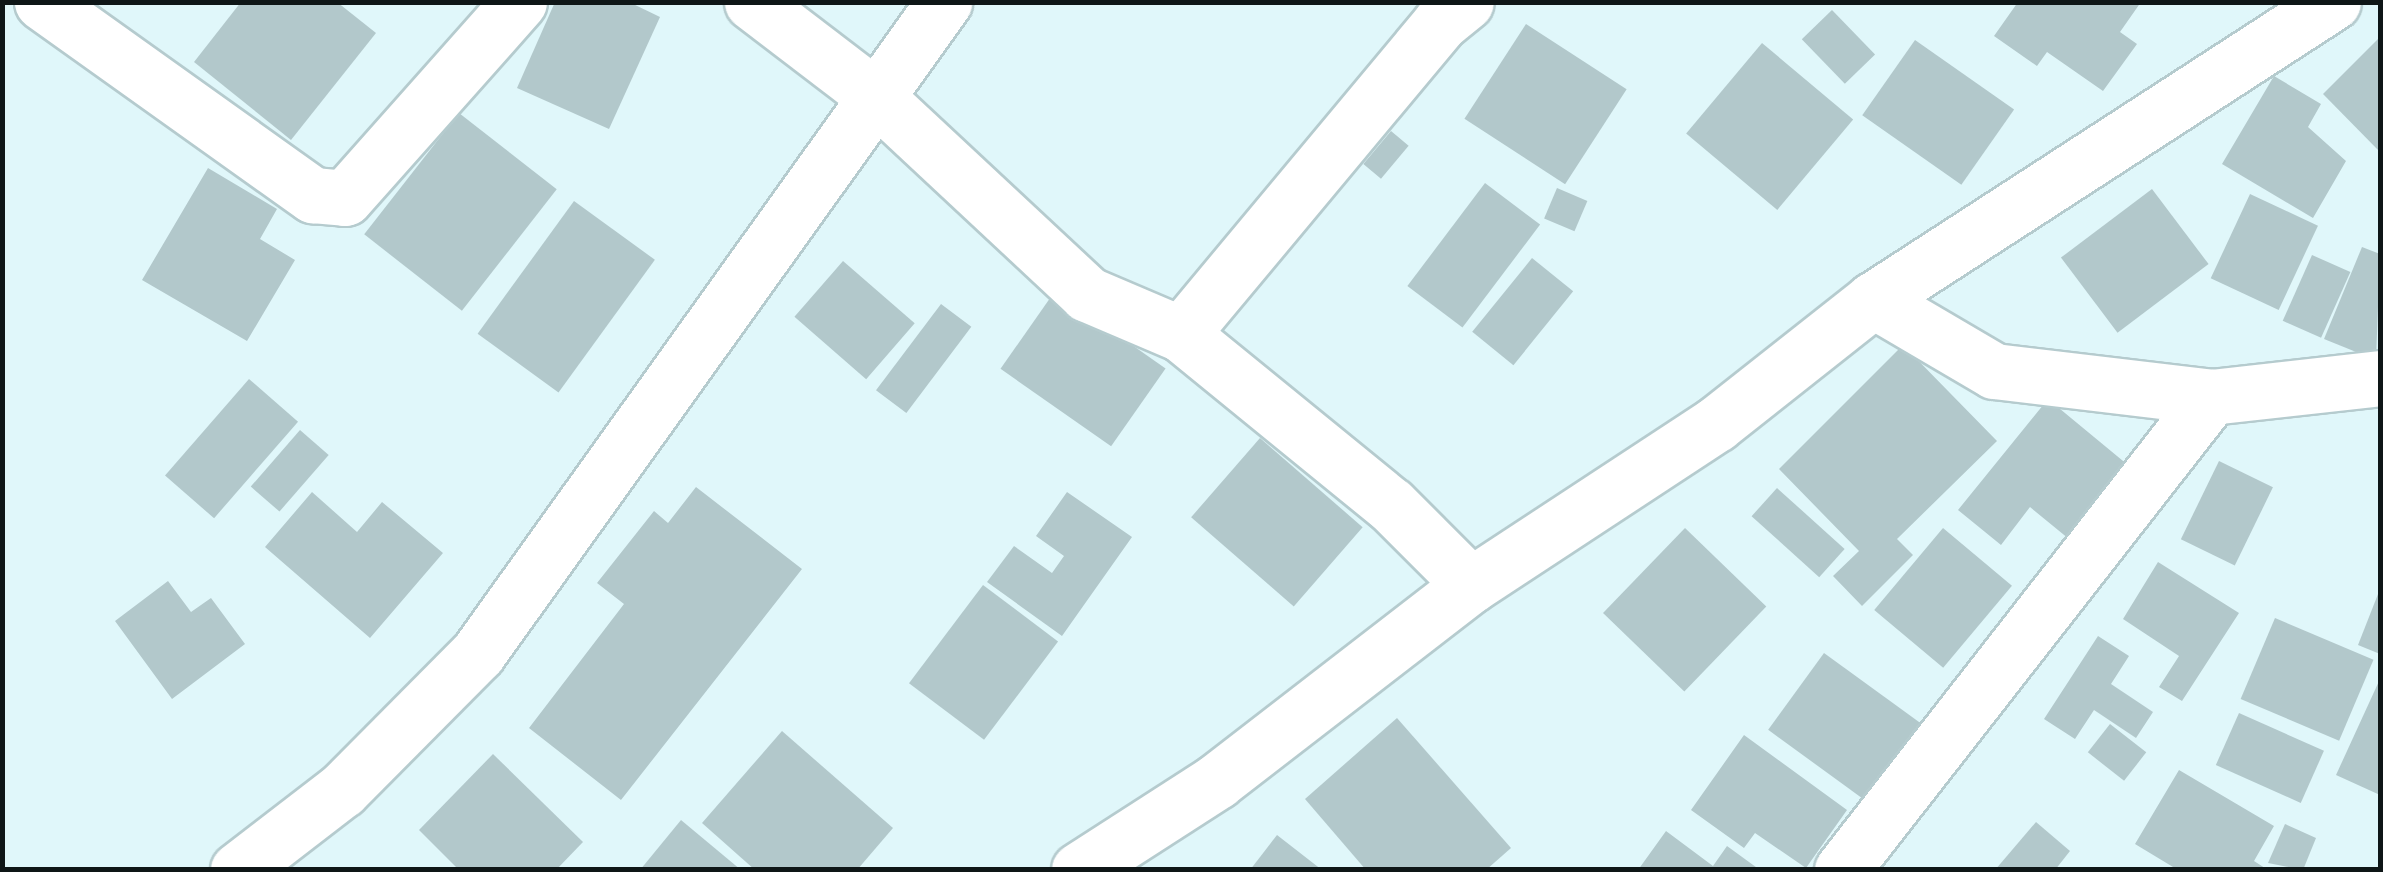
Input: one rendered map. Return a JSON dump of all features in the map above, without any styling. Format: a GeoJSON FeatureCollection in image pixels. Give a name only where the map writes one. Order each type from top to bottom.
{"type":"FeatureCollection","features":[{"type":"Feature","properties":{"kind":"street"},"geometry":{"type":"LineString","coordinates":[[42,2],[313,195],[345,198],[519,2]]}},
{"type":"Feature","properties":{"kind":"street"},"geometry":{"type":"LineString","coordinates":[[752,2],[875,96],[1087,294],[1181,334],[1391,505],[1471,584]]}},
{"type":"Feature","properties":{"kind":"street"},"geometry":{"type":"LineString","coordinates":[[238,870],[342,790],[478,653],[944,2]]}},
{"type":"Feature","properties":{"kind":"street"},"geometry":{"type":"LineString","coordinates":[[1181,334],[1440,23],[1466,2]]}},
{"type":"Feature","properties":{"kind":"street"},"geometry":{"type":"LineString","coordinates":[[1079,870],[1218,781],[1471,584],[1716,424],[1873,300],[2071,179],[2333,2]]}},
{"type":"Feature","properties":{"kind":"street"},"geometry":{"type":"LineString","coordinates":[[1873,300],[1994,371],[2211,398],[2380,378]]}},
{"type":"Feature","properties":{"kind":"street"},"geometry":{"type":"LineString","coordinates":[[1842,870],[2211,398]]}},
{"type":"Feature","properties":{"kind":"building"},"geometry":{"type":"Polygon","coordinates":[[[241,2],[337,2],[376,33],[291,140],[194,62],[241,2]]]}},
{"type":"Feature","properties":{"kind":"building"},"geometry":{"type":"Polygon","coordinates":[[[555,2],[629,2],[660,17],[609,129],[517,88],[555,2]]]}},
{"type":"Feature","properties":{"kind":"building"},"geometry":{"type":"Polygon","coordinates":[[[2018,2],[2141,2],[2120,32],[2137,44],[2103,91],[2047,52],[2037,66],[1994,36],[2018,2]]]}},
{"type":"Feature","properties":{"kind":"building"},"geometry":{"type":"Polygon","coordinates":[[[1832,10],[1875,55],[1845,84],[1802,39],[1832,10]]]}},
{"type":"Feature","properties":{"kind":"building"},"geometry":{"type":"Polygon","coordinates":[[[1526,24],[1627,89],[1565,184],[1464,119],[1526,24]]]}},
{"type":"Feature","properties":{"kind":"building"},"geometry":{"type":"Polygon","coordinates":[[[2380,37],[2380,152],[2323,94],[2380,37]]]}},
{"type":"Feature","properties":{"kind":"building"},"geometry":{"type":"Polygon","coordinates":[[[1915,40],[2014,109],[1961,185],[1862,115],[1915,40]]]}},
{"type":"Feature","properties":{"kind":"building"},"geometry":{"type":"Polygon","coordinates":[[[1762,43],[1853,119],[1777,210],[1686,133],[1762,43]]]}},
{"type":"Feature","properties":{"kind":"building"},"geometry":{"type":"Polygon","coordinates":[[[2274,76],[2321,104],[2308,127],[2346,161],[2313,218],[2222,164],[2274,76]]]}},
{"type":"Feature","properties":{"kind":"building"},"geometry":{"type":"Polygon","coordinates":[[[459,113],[557,189],[462,311],[364,234],[459,113]]]}},
{"type":"Feature","properties":{"kind":"building"},"geometry":{"type":"Polygon","coordinates":[[[1391,131],[1409,146],[1381,179],[1363,164],[1391,131]]]}},
{"type":"Feature","properties":{"kind":"building"},"geometry":{"type":"Polygon","coordinates":[[[208,168],[277,209],[260,239],[295,260],[247,341],[142,280],[208,168]]]}},
{"type":"Feature","properties":{"kind":"building"},"geometry":{"type":"Polygon","coordinates":[[[1485,183],[1540,225],[1462,328],[1407,286],[1485,183]]]}},
{"type":"Feature","properties":{"kind":"building"},"geometry":{"type":"Polygon","coordinates":[[[1557,188],[1587,201],[1574,231],[1544,218],[1557,188]]]}},
{"type":"Feature","properties":{"kind":"building"},"geometry":{"type":"Polygon","coordinates":[[[2152,189],[2209,264],[2118,333],[2061,258],[2152,189]]]}},
{"type":"Feature","properties":{"kind":"building"},"geometry":{"type":"Polygon","coordinates":[[[2250,194],[2318,226],[2279,310],[2211,278],[2250,194]]]}},
{"type":"Feature","properties":{"kind":"building"},"geometry":{"type":"Polygon","coordinates":[[[574,201],[655,260],[559,392],[478,334],[574,201]]]}},
{"type":"Feature","properties":{"kind":"building"},"geometry":{"type":"Polygon","coordinates":[[[2362,247],[2380,254],[2376,360],[2324,339],[2362,247]]]}},
{"type":"Feature","properties":{"kind":"building"},"geometry":{"type":"Polygon","coordinates":[[[2312,255],[2350,272],[2321,338],[2283,321],[2312,255]]]}},
{"type":"Feature","properties":{"kind":"building"},"geometry":{"type":"Polygon","coordinates":[[[1532,258],[1573,291],[1513,365],[1472,332],[1532,258]]]}},
{"type":"Feature","properties":{"kind":"building"},"geometry":{"type":"Polygon","coordinates":[[[843,261],[915,323],[866,379],[794,317],[843,261]]]}},
{"type":"Feature","properties":{"kind":"building"},"geometry":{"type":"Polygon","coordinates":[[[1055,291],[1166,368],[1111,446],[1001,369],[1055,291]]]}},
{"type":"Feature","properties":{"kind":"building"},"geometry":{"type":"Polygon","coordinates":[[[941,304],[971,327],[906,413],[876,390],[941,304]]]}},
{"type":"Feature","properties":{"kind":"building"},"geometry":{"type":"Polygon","coordinates":[[[1903,345],[1997,441],[1897,539],[1913,555],[1862,606],[1833,576],[1859,551],[1779,469],[1903,345]]]}},
{"type":"Feature","properties":{"kind":"building"},"geometry":{"type":"Polygon","coordinates":[[[249,379],[298,422],[214,518],[165,476],[249,379]]]}},
{"type":"Feature","properties":{"kind":"building"},"geometry":{"type":"Polygon","coordinates":[[[2048,399],[2140,475],[2080,548],[2030,507],[2001,545],[1958,510],[2048,399]]]}},
{"type":"Feature","properties":{"kind":"building"},"geometry":{"type":"Polygon","coordinates":[[[300,430],[329,455],[279,512],[251,487],[300,430]]]}},
{"type":"Feature","properties":{"kind":"building"},"geometry":{"type":"Polygon","coordinates":[[[1260,438],[1363,527],[1294,606],[1191,517],[1260,438]]]}},
{"type":"Feature","properties":{"kind":"building"},"geometry":{"type":"Polygon","coordinates":[[[2219,461],[2273,487],[2235,565],[2181,539],[2219,461]]]}},
{"type":"Feature","properties":{"kind":"building"},"geometry":{"type":"Polygon","coordinates":[[[696,487],[802,569],[621,800],[529,728],[624,604],[597,583],[654,511],[668,523],[696,487]]]}},
{"type":"Feature","properties":{"kind":"building"},"geometry":{"type":"Polygon","coordinates":[[[1777,488],[1845,549],[1819,577],[1752,516],[1777,488]]]}},
{"type":"Feature","properties":{"kind":"building"},"geometry":{"type":"Polygon","coordinates":[[[312,492],[357,532],[382,502],[443,553],[370,638],[265,547],[312,492]]]}},
{"type":"Feature","properties":{"kind":"building"},"geometry":{"type":"Polygon","coordinates":[[[1067,492],[1132,537],[1062,636],[987,582],[1014,546],[1052,573],[1064,556],[1036,536],[1067,492]]]}},
{"type":"Feature","properties":{"kind":"building"},"geometry":{"type":"Polygon","coordinates":[[[1685,528],[1766,606],[1684,691],[1603,613],[1685,528]]]}},
{"type":"Feature","properties":{"kind":"building"},"geometry":{"type":"Polygon","coordinates":[[[1943,528],[2012,586],[1943,668],[1874,610],[1943,528]]]}},
{"type":"Feature","properties":{"kind":"building"},"geometry":{"type":"Polygon","coordinates":[[[2158,562],[2239,613],[2182,701],[2159,687],[2179,656],[2123,619],[2158,562]]]}},
{"type":"Feature","properties":{"kind":"building"},"geometry":{"type":"Polygon","coordinates":[[[168,581],[191,612],[211,598],[245,644],[172,699],[115,621],[168,581]]]}},
{"type":"Feature","properties":{"kind":"building"},"geometry":{"type":"Polygon","coordinates":[[[983,585],[1058,642],[984,740],[909,683],[983,585]]]}},
{"type":"Feature","properties":{"kind":"building"},"geometry":{"type":"Polygon","coordinates":[[[2380,589],[2380,654],[2358,645],[2380,589]]]}},
{"type":"Feature","properties":{"kind":"building"},"geometry":{"type":"Polygon","coordinates":[[[2275,618],[2373,660],[2339,741],[2241,699],[2275,618]]]}},
{"type":"Feature","properties":{"kind":"building"},"geometry":{"type":"Polygon","coordinates":[[[2098,636],[2129,656],[2111,684],[2153,712],[2136,738],[2094,710],[2075,739],[2044,719],[2098,636]]]}},
{"type":"Feature","properties":{"kind":"building"},"geometry":{"type":"Polygon","coordinates":[[[1824,653],[1924,725],[1868,802],[1768,730],[1824,653]]]}},
{"type":"Feature","properties":{"kind":"building"},"geometry":{"type":"Polygon","coordinates":[[[2380,679],[2380,795],[2336,775],[2380,679]]]}},
{"type":"Feature","properties":{"kind":"building"},"geometry":{"type":"Polygon","coordinates":[[[2239,713],[2324,751],[2301,803],[2216,765],[2239,713]]]}},
{"type":"Feature","properties":{"kind":"building"},"geometry":{"type":"Polygon","coordinates":[[[1397,718],[1511,848],[1486,870],[1366,870],[1305,799],[1397,718]]]}},
{"type":"Feature","properties":{"kind":"building"},"geometry":{"type":"Polygon","coordinates":[[[2110,724],[2146,752],[2124,781],[2088,752],[2110,724]]]}},
{"type":"Feature","properties":{"kind":"building"},"geometry":{"type":"Polygon","coordinates":[[[782,731],[893,828],[857,870],[755,870],[702,823],[782,731]]]}},
{"type":"Feature","properties":{"kind":"building"},"geometry":{"type":"Polygon","coordinates":[[[1744,735],[1847,810],[1806,868],[1755,833],[1744,848],[1691,810],[1744,735]]]}},
{"type":"Feature","properties":{"kind":"building"},"geometry":{"type":"Polygon","coordinates":[[[493,754],[583,842],[556,870],[459,870],[419,830],[493,754]]]}},
{"type":"Feature","properties":{"kind":"building"},"geometry":{"type":"Polygon","coordinates":[[[2179,770],[2274,826],[2254,861],[2268,870],[2178,870],[2135,844],[2179,770]]]}},
{"type":"Feature","properties":{"kind":"building"},"geometry":{"type":"Polygon","coordinates":[[[681,820],[741,870],[640,870],[681,820]]]}},
{"type":"Feature","properties":{"kind":"building"},"geometry":{"type":"Polygon","coordinates":[[[2036,822],[2070,851],[2055,870],[1995,870],[2036,822]]]}},
{"type":"Feature","properties":{"kind":"building"},"geometry":{"type":"Polygon","coordinates":[[[2285,824],[2316,838],[2303,870],[2268,863],[2285,824]]]}},
{"type":"Feature","properties":{"kind":"building"},"geometry":{"type":"Polygon","coordinates":[[[1666,831],[1713,866],[1727,846],[1760,870],[1638,870],[1666,831]]]}},
{"type":"Feature","properties":{"kind":"building"},"geometry":{"type":"Polygon","coordinates":[[[1277,835],[1322,870],[1250,870],[1277,835]]]}}]}
